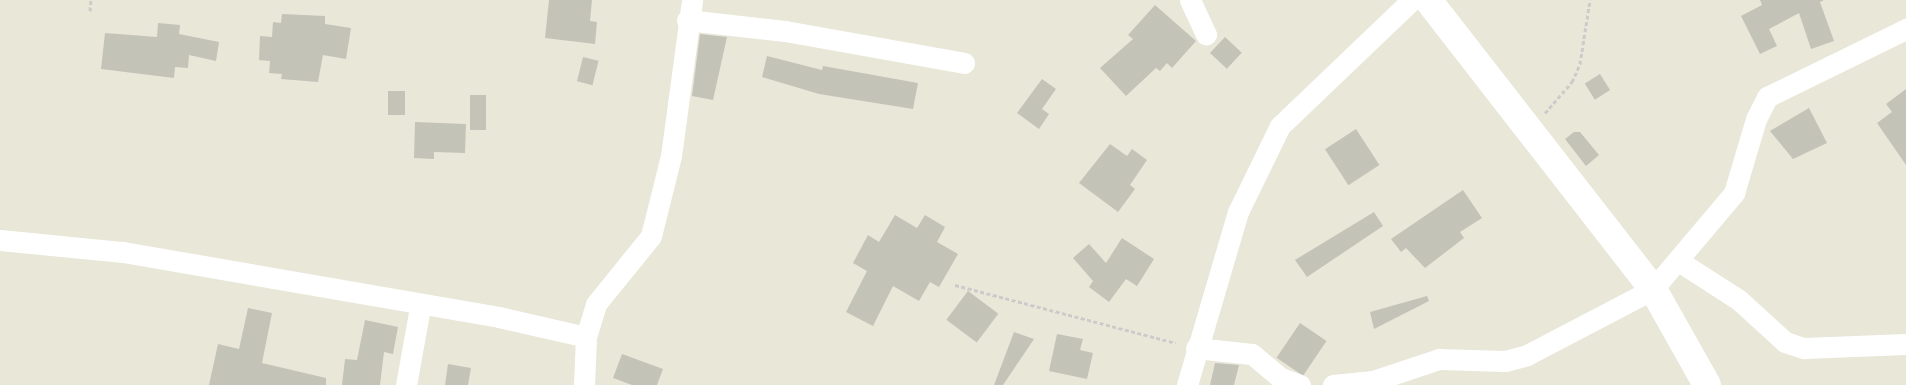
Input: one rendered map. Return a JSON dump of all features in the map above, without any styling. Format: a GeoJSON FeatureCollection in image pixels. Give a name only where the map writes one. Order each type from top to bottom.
{"type":"FeatureCollection","features":[{"type":"Feature","properties":{"kind":"street"},"geometry":{"type":"LineString","coordinates":[[1190,0],[1206,35]]}},
{"type":"Feature","properties":{"kind":"street"},"geometry":{"type":"LineString","coordinates":[[1186,385],[1238,212],[1280,126],[1412,0]]}},
{"type":"Feature","properties":{"kind":"street"},"geometry":{"type":"LineString","coordinates":[[1428,0],[1528,125],[1653,288],[1707,385]]}},
{"type":"Feature","properties":{"kind":"street"},"geometry":{"type":"LineString","coordinates":[[584,385],[586,337],[596,304],[651,236],[671,156],[690,10],[785,31],[964,64]]}},
{"type":"Feature","properties":{"kind":"street"},"geometry":{"type":"LineString","coordinates":[[1333,385],[1373,381],[1439,360],[1505,361],[1527,355],[1653,288],[1680,262],[1734,194],[1756,119],[1767,97],[1906,29]]}},
{"type":"Feature","properties":{"kind":"street"},"geometry":{"type":"LineString","coordinates":[[0,240],[123,252],[420,306],[499,317],[586,337]]}},
{"type":"Feature","properties":{"kind":"street"},"geometry":{"type":"LineString","coordinates":[[1680,262],[1738,300],[1785,342],[1804,348],[1906,344]]}},
{"type":"Feature","properties":{"kind":"street"},"geometry":{"type":"LineString","coordinates":[[406,385],[420,306]]}},
{"type":"Feature","properties":{"kind":"street"},"geometry":{"type":"LineString","coordinates":[[1196,348],[1252,354],[1281,378],[1300,385]]}},
{"type":"Feature","properties":{"kind":"path"},"geometry":{"type":"LineString","coordinates":[[90,12],[91,0]]}},
{"type":"Feature","properties":{"kind":"path"},"geometry":{"type":"LineString","coordinates":[[1528,125],[1572,82],[1580,64],[1590,0]]}},
{"type":"Feature","properties":{"kind":"path"},"geometry":{"type":"LineString","coordinates":[[955,285],[1196,348]]}},
{"type":"Feature","properties":{"kind":"building"},"geometry":{"type":"Polygon","coordinates":[[[549,0],[592,0],[590,21],[597,22],[595,44],[545,38],[549,0]]]}},
{"type":"Feature","properties":{"kind":"building"},"geometry":{"type":"Polygon","coordinates":[[[1760,0],[1824,0],[1820,2],[1834,41],[1811,49],[1799,13],[1769,29],[1777,46],[1760,54],[1741,16],[1762,5],[1760,0]]]}},
{"type":"Feature","properties":{"kind":"building"},"geometry":{"type":"Polygon","coordinates":[[[1155,5],[1196,41],[1172,68],[1167,63],[1160,71],[1156,68],[1126,96],[1100,68],[1133,39],[1128,35],[1155,5]]]}},
{"type":"Feature","properties":{"kind":"building"},"geometry":{"type":"Polygon","coordinates":[[[282,14],[325,16],[325,24],[351,28],[346,59],[323,55],[318,82],[281,79],[282,74],[269,73],[270,61],[259,60],[260,36],[272,37],[273,22],[281,23],[282,14]]]}},
{"type":"Feature","properties":{"kind":"building"},"geometry":{"type":"Polygon","coordinates":[[[158,23],[180,25],[179,34],[219,42],[216,61],[189,55],[188,68],[175,67],[174,78],[101,69],[105,33],[157,37],[158,23]]]}},
{"type":"Feature","properties":{"kind":"building"},"geometry":{"type":"Polygon","coordinates":[[[700,34],[727,37],[713,100],[692,96],[700,34]]]}},
{"type":"Feature","properties":{"kind":"building"},"geometry":{"type":"Polygon","coordinates":[[[1225,37],[1242,53],[1227,69],[1210,53],[1225,37]]]}},
{"type":"Feature","properties":{"kind":"building"},"geometry":{"type":"Polygon","coordinates":[[[767,56],[822,70],[823,66],[918,83],[913,109],[819,94],[762,77],[767,56]]]}},
{"type":"Feature","properties":{"kind":"building"},"geometry":{"type":"Polygon","coordinates":[[[583,57],[599,61],[592,85],[577,81],[583,57]]]}},
{"type":"Feature","properties":{"kind":"building"},"geometry":{"type":"Polygon","coordinates":[[[1600,74],[1610,90],[1595,100],[1585,84],[1600,74]]]}},
{"type":"Feature","properties":{"kind":"building"},"geometry":{"type":"Polygon","coordinates":[[[1042,79],[1056,89],[1042,109],[1049,114],[1039,129],[1017,113],[1042,79]]]}},
{"type":"Feature","properties":{"kind":"building"},"geometry":{"type":"Polygon","coordinates":[[[1906,89],[1906,165],[1877,123],[1892,112],[1886,104],[1906,89]]]}},
{"type":"Feature","properties":{"kind":"building"},"geometry":{"type":"Polygon","coordinates":[[[388,91],[405,91],[405,115],[388,115],[388,91]]]}},
{"type":"Feature","properties":{"kind":"building"},"geometry":{"type":"Polygon","coordinates":[[[470,95],[486,95],[486,130],[470,130],[470,95]]]}},
{"type":"Feature","properties":{"kind":"building"},"geometry":{"type":"Polygon","coordinates":[[[1809,108],[1827,143],[1793,159],[1770,131],[1809,108]]]}},
{"type":"Feature","properties":{"kind":"building"},"geometry":{"type":"Polygon","coordinates":[[[415,122],[466,124],[465,153],[434,152],[434,159],[414,158],[415,122]]]}},
{"type":"Feature","properties":{"kind":"building"},"geometry":{"type":"Polygon","coordinates":[[[1356,129],[1379,165],[1348,185],[1325,149],[1356,129]]]}},
{"type":"Feature","properties":{"kind":"building"},"geometry":{"type":"Polygon","coordinates":[[[1574,132],[1580,132],[1599,155],[1586,166],[1565,139],[1574,132]]]}},
{"type":"Feature","properties":{"kind":"building"},"geometry":{"type":"Polygon","coordinates":[[[1110,144],[1127,156],[1132,149],[1147,160],[1130,185],[1135,189],[1118,212],[1079,183],[1110,144]]]}},
{"type":"Feature","properties":{"kind":"building"},"geometry":{"type":"Polygon","coordinates":[[[1463,190],[1482,218],[1460,232],[1464,238],[1425,268],[1406,248],[1401,252],[1391,239],[1463,190]]]}},
{"type":"Feature","properties":{"kind":"building"},"geometry":{"type":"Polygon","coordinates":[[[1374,212],[1383,226],[1307,277],[1295,260],[1374,212]]]}},
{"type":"Feature","properties":{"kind":"building"},"geometry":{"type":"Polygon","coordinates":[[[895,215],[917,228],[925,215],[945,227],[937,242],[958,254],[939,287],[930,282],[919,301],[893,286],[873,326],[846,312],[867,271],[853,263],[868,235],[879,242],[895,215]]]}},
{"type":"Feature","properties":{"kind":"building"},"geometry":{"type":"Polygon","coordinates":[[[1122,238],[1154,259],[1137,286],[1126,279],[1109,302],[1089,287],[1093,281],[1073,258],[1089,244],[1106,263],[1122,238]]]}},
{"type":"Feature","properties":{"kind":"building"},"geometry":{"type":"Polygon","coordinates":[[[968,291],[998,314],[977,343],[946,320],[968,291]]]}},
{"type":"Feature","properties":{"kind":"building"},"geometry":{"type":"Polygon","coordinates":[[[1427,296],[1429,301],[1374,329],[1370,312],[1427,296]]]}},
{"type":"Feature","properties":{"kind":"building"},"geometry":{"type":"Polygon","coordinates":[[[248,308],[272,313],[262,363],[326,378],[326,385],[209,385],[218,344],[239,349],[248,308]]]}},
{"type":"Feature","properties":{"kind":"building"},"geometry":{"type":"Polygon","coordinates":[[[365,320],[398,327],[393,354],[384,352],[380,385],[342,385],[345,359],[357,360],[365,320]]]}},
{"type":"Feature","properties":{"kind":"building"},"geometry":{"type":"Polygon","coordinates":[[[1300,323],[1327,341],[1303,376],[1277,358],[1300,323]]]}},
{"type":"Feature","properties":{"kind":"building"},"geometry":{"type":"Polygon","coordinates":[[[1014,332],[1034,339],[1003,385],[994,385],[1014,332]]]}},
{"type":"Feature","properties":{"kind":"building"},"geometry":{"type":"Polygon","coordinates":[[[1057,334],[1083,339],[1080,350],[1093,353],[1087,379],[1049,371],[1057,334]]]}},
{"type":"Feature","properties":{"kind":"building"},"geometry":{"type":"Polygon","coordinates":[[[622,354],[663,369],[657,385],[632,385],[613,378],[622,354]]]}},
{"type":"Feature","properties":{"kind":"building"},"geometry":{"type":"Polygon","coordinates":[[[1215,363],[1239,365],[1234,385],[1210,385],[1215,363]]]}},
{"type":"Feature","properties":{"kind":"building"},"geometry":{"type":"Polygon","coordinates":[[[448,364],[471,368],[468,385],[445,385],[448,364]]]}}]}
